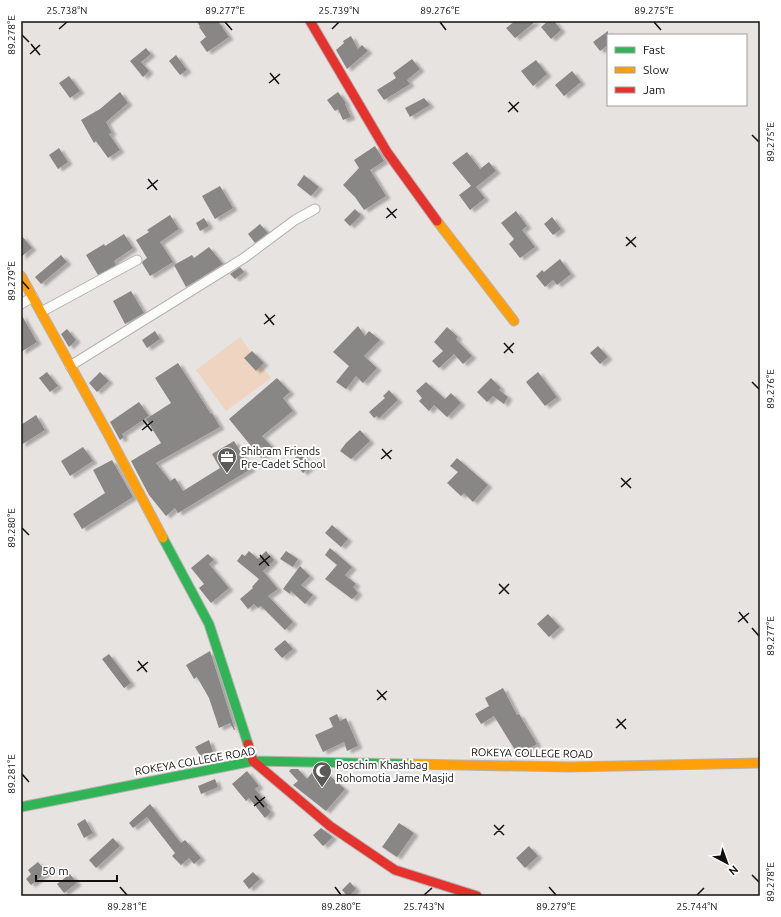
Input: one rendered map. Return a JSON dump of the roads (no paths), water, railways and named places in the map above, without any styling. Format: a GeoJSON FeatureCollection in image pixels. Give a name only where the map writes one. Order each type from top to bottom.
{"type":"FeatureCollection","features":[{"type":"Feature","properties":{"kind":"street"},"geometry":{"type":"LineString","coordinates":[[310,21],[387,152],[460,252],[514,321]]}},
{"type":"Feature","properties":{"kind":"street"},"geometry":{"type":"LineString","coordinates":[[70,366],[244,258],[295,220],[315,209]]}},
{"type":"Feature","properties":{"kind":"street"},"geometry":{"type":"LineString","coordinates":[[41,312],[137,260]]}},
{"type":"Feature","properties":{"kind":"street"},"geometry":{"type":"LineString","coordinates":[[21,276],[107,432],[209,624],[253,761],[330,826],[395,870],[477,896]]}},
{"type":"Feature","properties":{"kind":"street"},"geometry":{"type":"LineString","coordinates":[[21,304],[33,297]]}},
{"type":"Feature","properties":{"kind":"street","name":"ROKEYA COLLEGE ROAD"},"geometry":{"type":"LineString","coordinates":[[21,807],[253,761],[570,766],[760,764]]}},
{"type":"Feature","properties":{"kind":"place","name":"Shibram Friends Pre-Cadet School"},"geometry":{"type":"Point","coordinates":[227,474]}},
{"type":"Feature","properties":{"kind":"place","name":"Poschim Khashbag Rohomotia Jame Masjid"},"geometry":{"type":"Point","coordinates":[322,788]}}]}
